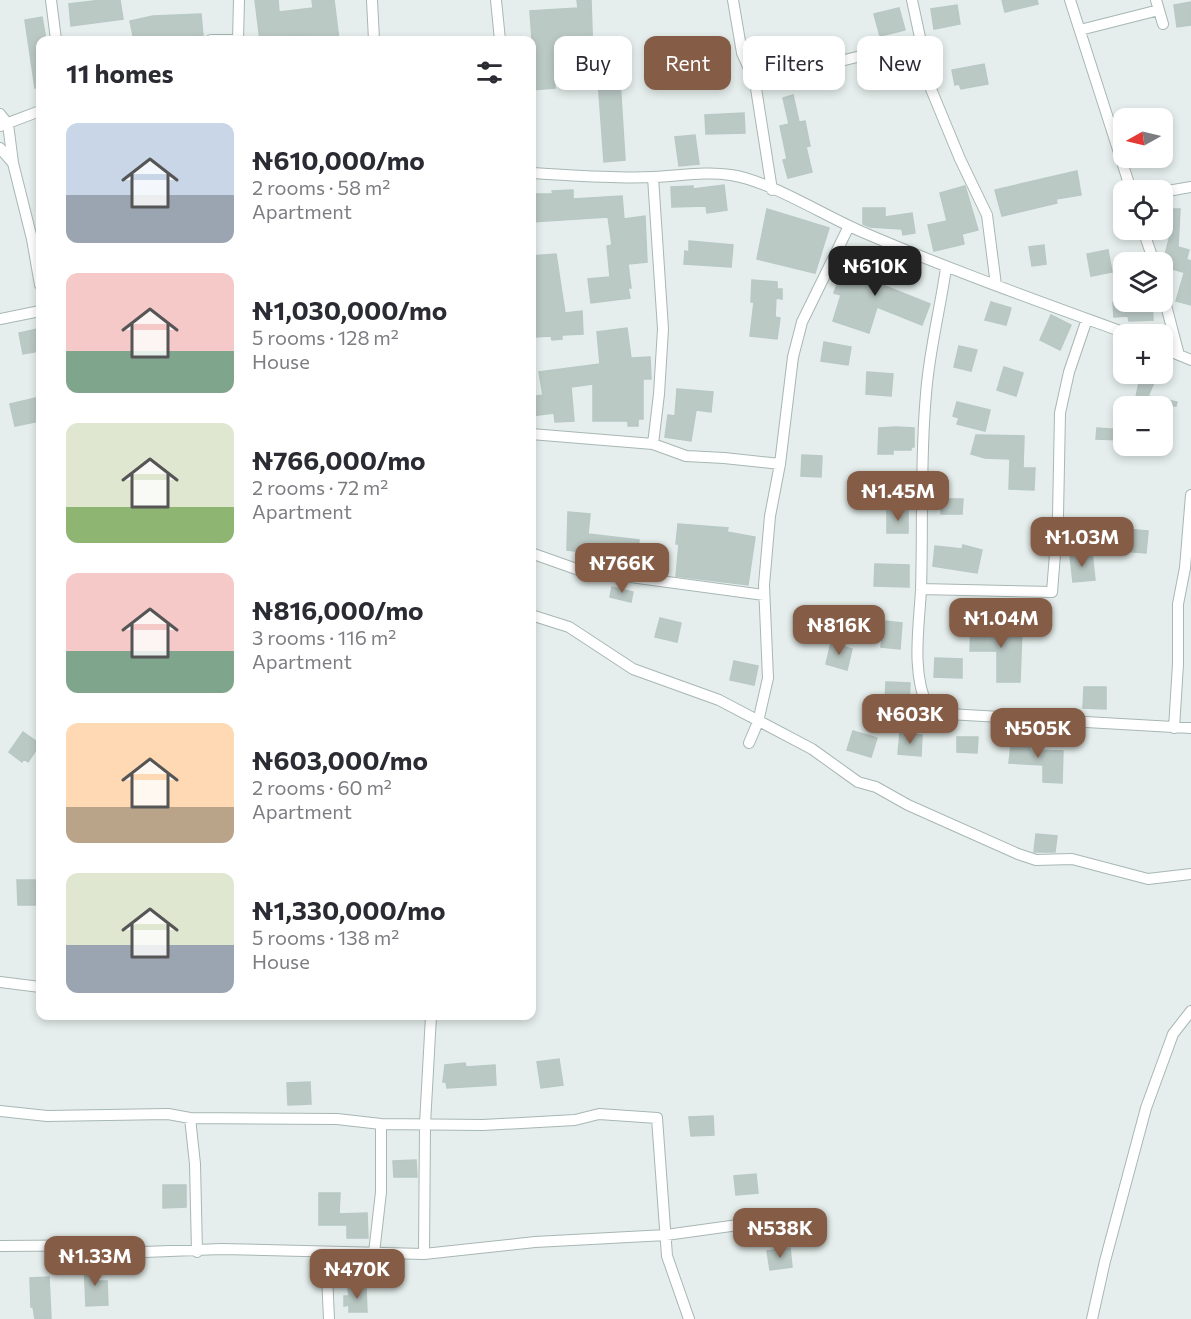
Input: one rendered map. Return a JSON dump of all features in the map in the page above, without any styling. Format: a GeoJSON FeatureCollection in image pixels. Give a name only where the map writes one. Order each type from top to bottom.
{"type":"FeatureCollection","features":[{"type":"Feature","properties":{"kind":"street"},"geometry":{"type":"LineString","coordinates":[[51,0],[56,36]]}},
{"type":"Feature","properties":{"kind":"street"},"geometry":{"type":"LineString","coordinates":[[238,36],[239,0]]}},
{"type":"Feature","properties":{"kind":"street"},"geometry":{"type":"LineString","coordinates":[[372,0],[374,36]]}},
{"type":"Feature","properties":{"kind":"street"},"geometry":{"type":"LineString","coordinates":[[496,0],[500,36]]}},
{"type":"Feature","properties":{"kind":"street"},"geometry":{"type":"LineString","coordinates":[[733,0],[743,55]]}},
{"type":"Feature","properties":{"kind":"street"},"geometry":{"type":"LineString","coordinates":[[912,0],[921,36]]}},
{"type":"Feature","properties":{"kind":"street"},"geometry":{"type":"LineString","coordinates":[[1070,0],[1128,180]]}},
{"type":"Feature","properties":{"kind":"street"},"geometry":{"type":"LineString","coordinates":[[1080,30],[1157,5],[1163,24]]}},
{"type":"Feature","properties":{"kind":"street"},"geometry":{"type":"LineString","coordinates":[[755,90],[772,190]]}},
{"type":"Feature","properties":{"kind":"street"},"geometry":{"type":"LineString","coordinates":[[931,90],[960,159],[987,215],[996,285]]}},
{"type":"Feature","properties":{"kind":"street"},"geometry":{"type":"LineString","coordinates":[[4,125],[36,113]]}},
{"type":"Feature","properties":{"kind":"street"},"geometry":{"type":"LineString","coordinates":[[0,114],[36,258]]}},
{"type":"Feature","properties":{"kind":"street"},"geometry":{"type":"LineString","coordinates":[[0,148],[13,164]]}},
{"type":"Feature","properties":{"kind":"street"},"geometry":{"type":"LineString","coordinates":[[536,173],[653,177],[708,173],[733,175],[772,190],[946,268],[1113,329]]}},
{"type":"Feature","properties":{"kind":"street"},"geometry":{"type":"LineString","coordinates":[[653,177],[663,328],[653,444]]}},
{"type":"Feature","properties":{"kind":"street"},"geometry":{"type":"LineString","coordinates":[[1173,190],[1191,187]]}},
{"type":"Feature","properties":{"kind":"street"},"geometry":{"type":"LineString","coordinates":[[749,743],[758,722],[768,678],[764,595],[770,516],[780,464],[793,357],[802,322],[849,226]]}},
{"type":"Feature","properties":{"kind":"street"},"geometry":{"type":"LineString","coordinates":[[946,268],[926,393],[921,499],[921,589],[917,639],[922,695],[928,707],[948,714],[1191,728]]}},
{"type":"Feature","properties":{"kind":"street"},"geometry":{"type":"LineString","coordinates":[[0,319],[36,312]]}},
{"type":"Feature","properties":{"kind":"street"},"geometry":{"type":"LineString","coordinates":[[1168,312],[1179,355]]}},
{"type":"Feature","properties":{"kind":"street"},"geometry":{"type":"LineString","coordinates":[[921,589],[1052,592],[1058,516],[1060,413],[1069,372],[1087,319]]}},
{"type":"Feature","properties":{"kind":"street"},"geometry":{"type":"LineString","coordinates":[[1173,353],[1191,360]]}},
{"type":"Feature","properties":{"kind":"street"},"geometry":{"type":"LineString","coordinates":[[536,434],[653,444],[686,456],[780,464]]}},
{"type":"Feature","properties":{"kind":"street"},"geometry":{"type":"LineString","coordinates":[[1174,728],[1178,664],[1178,604],[1185,568],[1191,495]]}},
{"type":"Feature","properties":{"kind":"street"},"geometry":{"type":"LineString","coordinates":[[536,555],[579,570],[764,595]]}},
{"type":"Feature","properties":{"kind":"street"},"geometry":{"type":"LineString","coordinates":[[536,617],[569,627],[633,669],[719,700],[812,749],[858,782],[876,787],[908,805],[1018,854],[1036,860],[1072,859],[1148,879],[1191,874]]}},
{"type":"Feature","properties":{"kind":"street"},"geometry":{"type":"LineString","coordinates":[[0,982],[36,986]]}},
{"type":"Feature","properties":{"kind":"street"},"geometry":{"type":"LineString","coordinates":[[1092,1319],[1146,1108],[1173,1034],[1191,1011]]}},
{"type":"Feature","properties":{"kind":"street"},"geometry":{"type":"LineString","coordinates":[[424,1254],[425,1124],[431,1020]]}},
{"type":"Feature","properties":{"kind":"street"},"geometry":{"type":"LineString","coordinates":[[0,1111],[47,1116],[168,1114],[190,1118],[337,1119],[381,1124],[483,1125],[575,1119],[599,1114],[657,1118],[667,1256],[689,1319]]}},
{"type":"Feature","properties":{"kind":"street"},"geometry":{"type":"LineString","coordinates":[[190,1118],[195,1164],[197,1252]]}},
{"type":"Feature","properties":{"kind":"street"},"geometry":{"type":"LineString","coordinates":[[374,1254],[381,1192],[381,1124]]}},
{"type":"Feature","properties":{"kind":"street"},"geometry":{"type":"LineString","coordinates":[[0,1246],[132,1245],[144,1252],[197,1252],[221,1249],[424,1254],[535,1242],[666,1235],[738,1226]]}},
{"type":"Feature","properties":{"kind":"street"},"geometry":{"type":"LineString","coordinates":[[326,1252],[328,1319]]}},
{"type":"Feature","properties":{"kind":"building"},"geometry":{"type":"Polygon","coordinates":[[[120,0],[123,19],[71,26],[69,4],[120,0]]]}},
{"type":"Feature","properties":{"kind":"building"},"geometry":{"type":"Polygon","coordinates":[[[255,0],[278,0],[279,12],[313,8],[312,0],[334,0],[338,36],[260,36],[255,0]]]}},
{"type":"Feature","properties":{"kind":"building"},"geometry":{"type":"Polygon","coordinates":[[[577,0],[591,0],[592,36],[554,36],[554,88],[536,90],[536,36],[532,36],[530,11],[578,8],[577,0]]]}},
{"type":"Feature","properties":{"kind":"building"},"geometry":{"type":"Polygon","coordinates":[[[1002,0],[1037,0],[1038,4],[1005,12],[1002,0]]]}},
{"type":"Feature","properties":{"kind":"building"},"geometry":{"type":"Polygon","coordinates":[[[1191,2],[1191,25],[1177,27],[1174,5],[1191,2]]]}},
{"type":"Feature","properties":{"kind":"building"},"geometry":{"type":"Polygon","coordinates":[[[957,5],[960,24],[934,29],[931,9],[957,5]]]}},
{"type":"Feature","properties":{"kind":"building"},"geometry":{"type":"Polygon","coordinates":[[[899,8],[905,30],[880,36],[874,14],[899,8]]]}},
{"type":"Feature","properties":{"kind":"building"},"geometry":{"type":"Polygon","coordinates":[[[201,14],[203,36],[133,36],[130,21],[153,16],[201,14]]]}},
{"type":"Feature","properties":{"kind":"building"},"geometry":{"type":"Polygon","coordinates":[[[42,17],[45,36],[36,36],[36,88],[35,88],[25,20],[42,17]]]}},
{"type":"Feature","properties":{"kind":"building"},"geometry":{"type":"Polygon","coordinates":[[[984,64],[988,84],[961,89],[959,84],[955,85],[952,70],[984,64]]]}},
{"type":"Feature","properties":{"kind":"building"},"geometry":{"type":"Polygon","coordinates":[[[599,90],[621,90],[625,160],[604,162],[599,90]]]}},
{"type":"Feature","properties":{"kind":"building"},"geometry":{"type":"Polygon","coordinates":[[[793,95],[799,122],[805,121],[810,146],[806,147],[812,172],[788,178],[783,160],[787,159],[780,126],[789,124],[783,98],[793,95]]]}},
{"type":"Feature","properties":{"kind":"building"},"geometry":{"type":"Polygon","coordinates":[[[744,113],[745,133],[706,134],[705,115],[744,113]]]}},
{"type":"Feature","properties":{"kind":"building"},"geometry":{"type":"Polygon","coordinates":[[[695,135],[699,164],[679,166],[675,137],[695,135]]]}},
{"type":"Feature","properties":{"kind":"building"},"geometry":{"type":"Polygon","coordinates":[[[1077,171],[1081,195],[1056,199],[1057,203],[1002,216],[995,190],[1077,171]]]}},
{"type":"Feature","properties":{"kind":"building"},"geometry":{"type":"Polygon","coordinates":[[[724,185],[727,210],[707,213],[706,206],[672,207],[671,187],[693,186],[693,189],[724,185]]]}},
{"type":"Feature","properties":{"kind":"building"},"geometry":{"type":"Polygon","coordinates":[[[965,186],[978,230],[962,234],[964,244],[934,251],[928,225],[947,221],[940,193],[965,186]]]}},
{"type":"Feature","properties":{"kind":"building"},"geometry":{"type":"Polygon","coordinates":[[[573,190],[573,199],[622,196],[624,219],[645,216],[647,262],[628,264],[630,298],[591,303],[588,279],[610,277],[607,246],[612,245],[608,217],[536,222],[536,194],[553,194],[552,191],[573,190]]]}},
{"type":"Feature","properties":{"kind":"building"},"geometry":{"type":"Polygon","coordinates":[[[863,208],[885,208],[885,217],[912,213],[915,233],[903,235],[902,229],[870,227],[863,224],[863,208]]]}},
{"type":"Feature","properties":{"kind":"building"},"geometry":{"type":"Polygon","coordinates":[[[767,209],[829,228],[815,273],[757,259],[767,209]]]}},
{"type":"Feature","properties":{"kind":"building"},"geometry":{"type":"Polygon","coordinates":[[[1173,209],[1180,209],[1178,247],[1189,250],[1183,272],[1173,269],[1173,252],[1166,252],[1169,240],[1173,240],[1173,209]]]}},
{"type":"Feature","properties":{"kind":"building"},"geometry":{"type":"Polygon","coordinates":[[[689,241],[733,245],[731,267],[684,264],[685,251],[689,252],[689,241]]]}},
{"type":"Feature","properties":{"kind":"building"},"geometry":{"type":"Polygon","coordinates":[[[1044,245],[1046,264],[1032,266],[1029,247],[1044,245]]]}},
{"type":"Feature","properties":{"kind":"building"},"geometry":{"type":"Polygon","coordinates":[[[875,250],[894,255],[885,286],[930,304],[922,325],[877,307],[869,333],[833,321],[841,295],[834,293],[841,273],[865,282],[875,250]]]}},
{"type":"Feature","properties":{"kind":"building"},"geometry":{"type":"Polygon","coordinates":[[[1108,250],[1112,272],[1091,276],[1087,254],[1108,250]]]}},
{"type":"Feature","properties":{"kind":"building"},"geometry":{"type":"Polygon","coordinates":[[[556,254],[565,313],[582,311],[583,334],[562,335],[562,339],[552,340],[551,336],[536,337],[536,256],[556,254]]]}},
{"type":"Feature","properties":{"kind":"building"},"geometry":{"type":"Polygon","coordinates":[[[1188,260],[1191,261],[1191,305],[1176,301],[1188,260]]]}},
{"type":"Feature","properties":{"kind":"building"},"geometry":{"type":"Polygon","coordinates":[[[752,280],[777,282],[777,289],[782,289],[782,299],[776,298],[775,317],[780,318],[777,339],[750,336],[754,302],[751,302],[752,280]]]}},
{"type":"Feature","properties":{"kind":"building"},"geometry":{"type":"Polygon","coordinates":[[[991,302],[1011,308],[1006,325],[985,320],[991,302]]]}},
{"type":"Feature","properties":{"kind":"building"},"geometry":{"type":"Polygon","coordinates":[[[1114,312],[1153,312],[1153,320],[1129,321],[1128,316],[1114,317],[1114,312]]]}},
{"type":"Feature","properties":{"kind":"building"},"geometry":{"type":"Polygon","coordinates":[[[1051,315],[1071,325],[1060,350],[1040,340],[1051,315]]]}},
{"type":"Feature","properties":{"kind":"building"},"geometry":{"type":"Polygon","coordinates":[[[627,328],[631,358],[650,357],[651,379],[643,379],[643,419],[638,419],[638,426],[628,426],[628,421],[593,421],[593,384],[571,387],[574,421],[555,422],[554,413],[536,415],[536,396],[543,395],[539,372],[600,364],[597,332],[627,328]]]}},
{"type":"Feature","properties":{"kind":"building"},"geometry":{"type":"Polygon","coordinates":[[[36,329],[36,352],[23,354],[19,333],[36,329]]]}},
{"type":"Feature","properties":{"kind":"building"},"geometry":{"type":"Polygon","coordinates":[[[824,342],[851,347],[848,365],[821,361],[824,342]]]}},
{"type":"Feature","properties":{"kind":"building"},"geometry":{"type":"Polygon","coordinates":[[[959,346],[977,350],[971,371],[954,367],[959,346]]]}},
{"type":"Feature","properties":{"kind":"building"},"geometry":{"type":"Polygon","coordinates":[[[1004,367],[1023,373],[1016,396],[997,390],[1004,367]]]}},
{"type":"Feature","properties":{"kind":"building"},"geometry":{"type":"Polygon","coordinates":[[[867,372],[893,374],[891,396],[866,394],[867,372]]]}},
{"type":"Feature","properties":{"kind":"building"},"geometry":{"type":"Polygon","coordinates":[[[1139,384],[1153,384],[1148,396],[1136,396],[1139,384]]]}},
{"type":"Feature","properties":{"kind":"building"},"geometry":{"type":"Polygon","coordinates":[[[677,389],[713,392],[711,412],[696,410],[691,441],[665,437],[668,415],[675,416],[677,389]]]}},
{"type":"Feature","properties":{"kind":"building"},"geometry":{"type":"Polygon","coordinates":[[[36,398],[36,422],[15,426],[10,404],[36,398]]]}},
{"type":"Feature","properties":{"kind":"building"},"geometry":{"type":"Polygon","coordinates":[[[957,402],[990,410],[985,431],[957,424],[959,418],[953,416],[957,402]]]}},
{"type":"Feature","properties":{"kind":"building"},"geometry":{"type":"Polygon","coordinates":[[[879,428],[914,428],[914,447],[911,447],[911,450],[893,450],[893,454],[878,454],[879,428]]]}},
{"type":"Feature","properties":{"kind":"building"},"geometry":{"type":"Polygon","coordinates":[[[1097,428],[1113,429],[1113,440],[1096,439],[1097,428]]]}},
{"type":"Feature","properties":{"kind":"building"},"geometry":{"type":"Polygon","coordinates":[[[976,435],[1024,436],[1023,468],[1035,468],[1034,490],[1009,489],[1010,459],[985,458],[971,454],[976,435]]]}},
{"type":"Feature","properties":{"kind":"building"},"geometry":{"type":"Polygon","coordinates":[[[802,455],[822,456],[821,477],[801,476],[802,455]]]}},
{"type":"Feature","properties":{"kind":"building"},"geometry":{"type":"Polygon","coordinates":[[[890,479],[891,505],[868,505],[867,480],[890,479]]]}},
{"type":"Feature","properties":{"kind":"building"},"geometry":{"type":"Polygon","coordinates":[[[941,499],[963,499],[962,514],[941,514],[941,499]]]}},
{"type":"Feature","properties":{"kind":"building"},"geometry":{"type":"Polygon","coordinates":[[[887,511],[908,511],[908,533],[887,533],[887,511]]]}},
{"type":"Feature","properties":{"kind":"building"},"geometry":{"type":"Polygon","coordinates":[[[568,512],[590,514],[588,534],[639,540],[637,558],[567,550],[568,512]]]}},
{"type":"Feature","properties":{"kind":"building"},"geometry":{"type":"Polygon","coordinates":[[[678,524],[728,528],[727,532],[755,537],[748,585],[676,576],[678,524]]]}},
{"type":"Feature","properties":{"kind":"building"},"geometry":{"type":"Polygon","coordinates":[[[1124,529],[1148,531],[1146,553],[1122,551],[1124,529]]]}},
{"type":"Feature","properties":{"kind":"building"},"geometry":{"type":"Polygon","coordinates":[[[963,545],[982,550],[977,573],[933,566],[935,546],[962,549],[963,545]]]}},
{"type":"Feature","properties":{"kind":"building"},"geometry":{"type":"Polygon","coordinates":[[[1092,553],[1095,580],[1073,582],[1070,555],[1092,553]]]}},
{"type":"Feature","properties":{"kind":"building"},"geometry":{"type":"Polygon","coordinates":[[[875,564],[909,565],[909,587],[874,586],[875,564]]]}},
{"type":"Feature","properties":{"kind":"building"},"geometry":{"type":"Polygon","coordinates":[[[612,587],[633,592],[631,602],[610,597],[612,587]]]}},
{"type":"Feature","properties":{"kind":"building"},"geometry":{"type":"Polygon","coordinates":[[[660,618],[681,623],[677,642],[655,637],[660,618]]]}},
{"type":"Feature","properties":{"kind":"building"},"geometry":{"type":"Polygon","coordinates":[[[884,621],[902,623],[900,649],[881,647],[884,621]]]}},
{"type":"Feature","properties":{"kind":"building"},"geometry":{"type":"Polygon","coordinates":[[[971,626],[1022,628],[1020,682],[997,682],[997,651],[970,651],[971,626]]]}},
{"type":"Feature","properties":{"kind":"building"},"geometry":{"type":"Polygon","coordinates":[[[831,643],[852,649],[847,670],[826,664],[831,643]]]}},
{"type":"Feature","properties":{"kind":"building"},"geometry":{"type":"Polygon","coordinates":[[[935,658],[962,659],[962,678],[934,677],[935,658]]]}},
{"type":"Feature","properties":{"kind":"building"},"geometry":{"type":"Polygon","coordinates":[[[734,661],[758,666],[754,685],[730,680],[734,661]]]}},
{"type":"Feature","properties":{"kind":"building"},"geometry":{"type":"Polygon","coordinates":[[[886,682],[910,683],[909,704],[885,703],[886,682]]]}},
{"type":"Feature","properties":{"kind":"building"},"geometry":{"type":"Polygon","coordinates":[[[1084,687],[1106,687],[1106,709],[1083,708],[1084,687]]]}},
{"type":"Feature","properties":{"kind":"building"},"geometry":{"type":"Polygon","coordinates":[[[853,731],[877,738],[871,757],[847,750],[853,731]]]}},
{"type":"Feature","properties":{"kind":"building"},"geometry":{"type":"Polygon","coordinates":[[[23,732],[36,741],[36,750],[28,762],[24,759],[22,762],[9,752],[23,732]]]}},
{"type":"Feature","properties":{"kind":"building"},"geometry":{"type":"Polygon","coordinates":[[[900,733],[922,735],[921,756],[898,754],[900,733]]]}},
{"type":"Feature","properties":{"kind":"building"},"geometry":{"type":"Polygon","coordinates":[[[1012,736],[1031,738],[1030,750],[1063,751],[1062,783],[1043,782],[1043,765],[1009,763],[1012,736]]]}},
{"type":"Feature","properties":{"kind":"building"},"geometry":{"type":"Polygon","coordinates":[[[957,737],[978,737],[977,753],[957,752],[957,737]]]}},
{"type":"Feature","properties":{"kind":"building"},"geometry":{"type":"Polygon","coordinates":[[[1036,834],[1057,836],[1055,852],[1034,852],[1036,834]]]}},
{"type":"Feature","properties":{"kind":"building"},"geometry":{"type":"Polygon","coordinates":[[[17,880],[36,880],[36,905],[18,905],[17,880]]]}},
{"type":"Feature","properties":{"kind":"building"},"geometry":{"type":"Polygon","coordinates":[[[559,1059],[563,1085],[541,1088],[537,1062],[559,1059]]]}},
{"type":"Feature","properties":{"kind":"building"},"geometry":{"type":"Polygon","coordinates":[[[465,1063],[466,1067],[495,1065],[496,1085],[447,1088],[446,1082],[443,1082],[445,1065],[465,1063]]]}},
{"type":"Feature","properties":{"kind":"building"},"geometry":{"type":"Polygon","coordinates":[[[310,1082],[311,1104],[288,1105],[287,1083],[310,1082]]]}},
{"type":"Feature","properties":{"kind":"building"},"geometry":{"type":"Polygon","coordinates":[[[713,1116],[714,1135],[691,1136],[689,1117],[713,1116]]]}},
{"type":"Feature","properties":{"kind":"building"},"geometry":{"type":"Polygon","coordinates":[[[416,1160],[417,1177],[394,1177],[393,1161],[416,1160]]]}},
{"type":"Feature","properties":{"kind":"building"},"geometry":{"type":"Polygon","coordinates":[[[756,1174],[758,1193],[736,1195],[734,1176],[756,1174]]]}},
{"type":"Feature","properties":{"kind":"building"},"geometry":{"type":"Polygon","coordinates":[[[163,1185],[186,1185],[186,1207],[163,1208],[163,1185]]]}},
{"type":"Feature","properties":{"kind":"building"},"geometry":{"type":"Polygon","coordinates":[[[319,1193],[340,1193],[339,1214],[367,1213],[368,1238],[347,1238],[347,1225],[319,1225],[319,1193]]]}},
{"type":"Feature","properties":{"kind":"building"},"geometry":{"type":"Polygon","coordinates":[[[790,1248],[792,1267],[770,1270],[767,1251],[790,1248]]]}},
{"type":"Feature","properties":{"kind":"building"},"geometry":{"type":"Polygon","coordinates":[[[93,1260],[94,1281],[107,1281],[108,1305],[86,1306],[84,1261],[93,1260]]]}},
{"type":"Feature","properties":{"kind":"building"},"geometry":{"type":"Polygon","coordinates":[[[49,1277],[51,1319],[35,1319],[33,1307],[31,1307],[30,1278],[49,1277]]]}},
{"type":"Feature","properties":{"kind":"building"},"geometry":{"type":"Polygon","coordinates":[[[348,1288],[366,1288],[367,1312],[349,1312],[349,1305],[344,1306],[344,1296],[349,1296],[348,1288]]]}}]}
